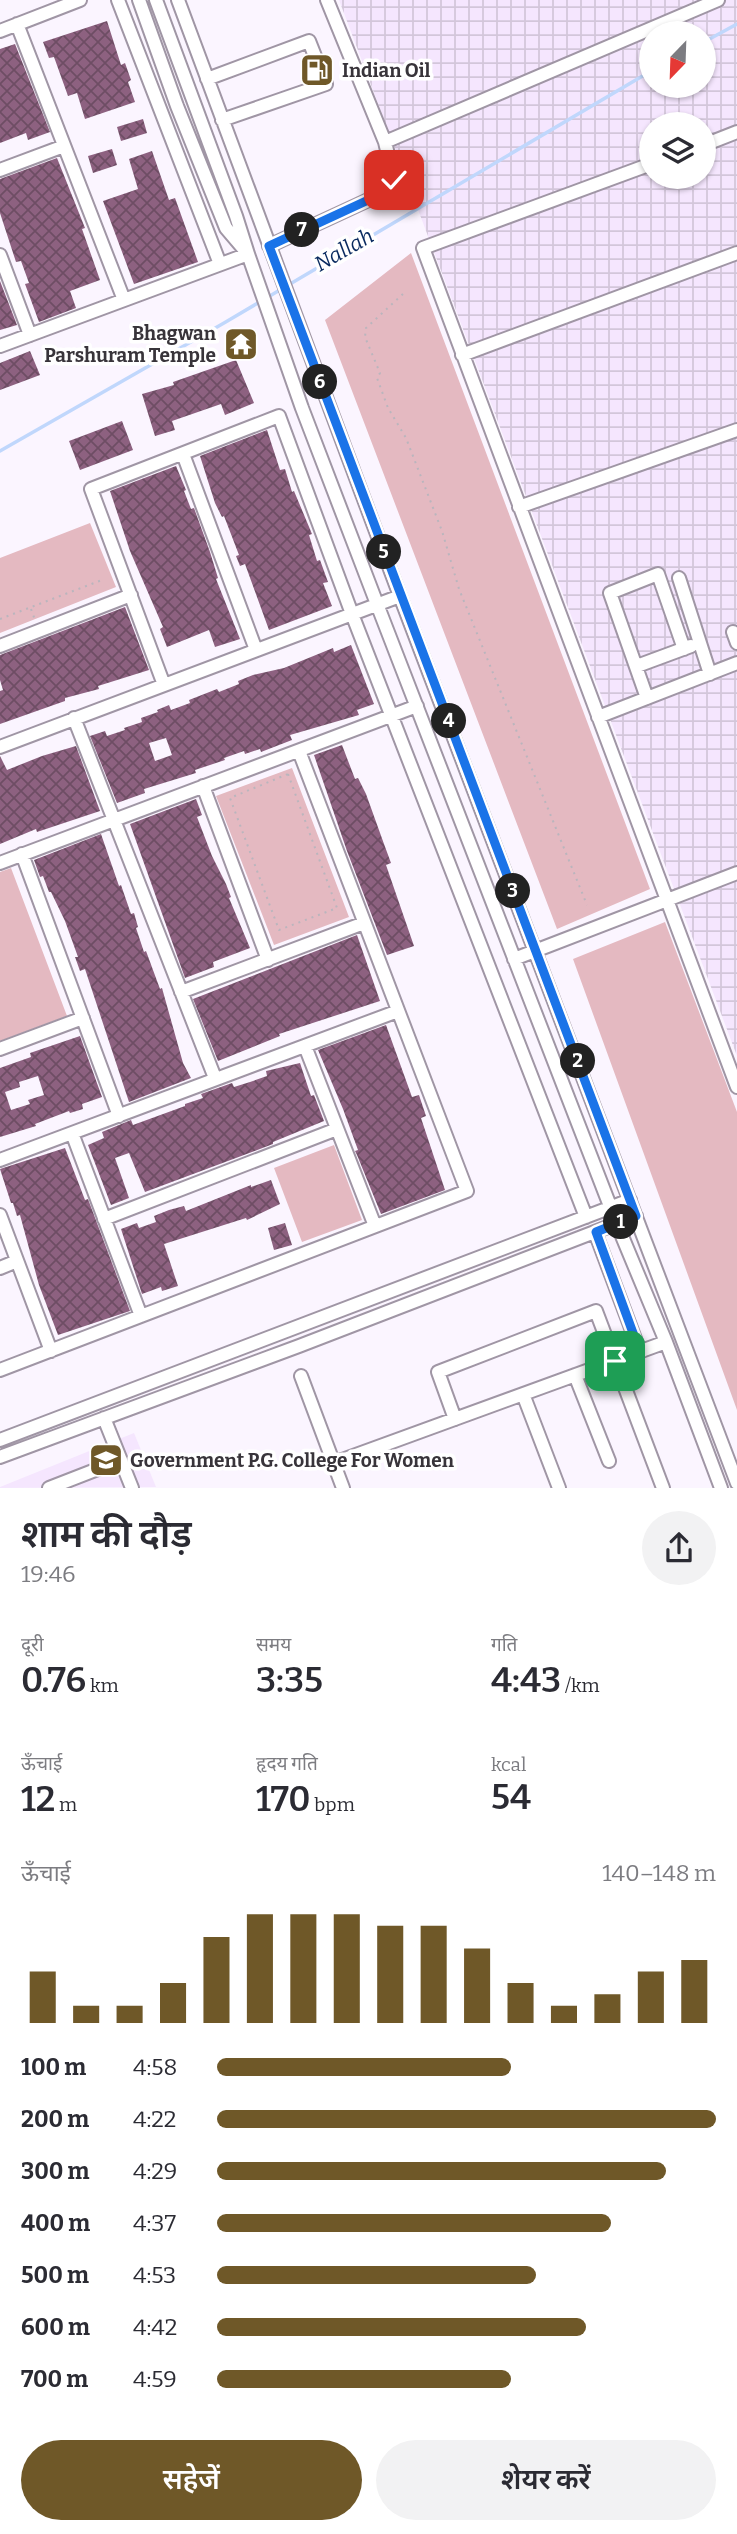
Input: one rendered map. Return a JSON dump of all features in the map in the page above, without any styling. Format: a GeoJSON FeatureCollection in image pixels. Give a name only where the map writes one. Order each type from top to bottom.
{"type":"FeatureCollection","features":[{"type":"Feature","properties":{"kind":"street"},"geometry":{"type":"LineString","coordinates":[[0,31],[80,0]]}},
{"type":"Feature","properties":{"kind":"street"},"geometry":{"type":"LineString","coordinates":[[118,0],[220,264]]}},
{"type":"Feature","properties":{"kind":"street"},"geometry":{"type":"LineString","coordinates":[[139,0],[177,106],[226,228],[248,254]]}},
{"type":"Feature","properties":{"kind":"street"},"geometry":{"type":"LineString","coordinates":[[156,0],[236,216],[302,408],[721,1488]]}},
{"type":"Feature","properties":{"kind":"street"},"geometry":{"type":"LineString","coordinates":[[178,0],[400,596],[737,1483]]}},
{"type":"Feature","properties":{"kind":"street"},"geometry":{"type":"LineString","coordinates":[[269,246],[392,189],[395,184],[385,142],[327,0]]}},
{"type":"Feature","properties":{"kind":"street"},"geometry":{"type":"LineString","coordinates":[[385,142],[718,0]]}},
{"type":"Feature","properties":{"kind":"street"},"geometry":{"type":"LineString","coordinates":[[17,24],[124,300]]}},
{"type":"Feature","properties":{"kind":"street"},"geometry":{"type":"LineString","coordinates":[[207,79],[310,41],[326,83],[222,120]]}},
{"type":"Feature","properties":{"kind":"street"},"geometry":{"type":"LineString","coordinates":[[716,140],[737,132]]}},
{"type":"Feature","properties":{"kind":"street"},"geometry":{"type":"LineString","coordinates":[[0,170],[64,146]]}},
{"type":"Feature","properties":{"kind":"street"},"geometry":{"type":"LineString","coordinates":[[639,168],[423,248],[737,1087]]}},
{"type":"Feature","properties":{"kind":"street"},"geometry":{"type":"LineString","coordinates":[[462,355],[737,253]]}},
{"type":"Feature","properties":{"kind":"street"},"geometry":{"type":"LineString","coordinates":[[0,346],[248,254]]}},
{"type":"Feature","properties":{"kind":"street"},"geometry":{"type":"LineString","coordinates":[[0,255],[30,335]]}},
{"type":"Feature","properties":{"kind":"street"},"geometry":{"type":"LineString","coordinates":[[164,685],[91,489],[279,416],[352,614],[586,1216]]}},
{"type":"Feature","properties":{"kind":"street"},"geometry":{"type":"LineString","coordinates":[[519,507],[737,430]]}},
{"type":"Feature","properties":{"kind":"street"},"geometry":{"type":"LineString","coordinates":[[183,454],[256,650]]}},
{"type":"Feature","properties":{"kind":"street"},"geometry":{"type":"LineString","coordinates":[[647,698],[610,593],[658,574],[684,649]]}},
{"type":"Feature","properties":{"kind":"street"},"geometry":{"type":"LineString","coordinates":[[679,578],[710,674]]}},
{"type":"Feature","properties":{"kind":"street"},"geometry":{"type":"LineString","coordinates":[[0,646],[131,595]]}},
{"type":"Feature","properties":{"kind":"street"},"geometry":{"type":"LineString","coordinates":[[0,747],[400,596]]}},
{"type":"Feature","properties":{"kind":"street"},"geometry":{"type":"LineString","coordinates":[[675,622],[692,616]]}},
{"type":"Feature","properties":{"kind":"street"},"geometry":{"type":"LineString","coordinates":[[637,666],[701,643]]}},
{"type":"Feature","properties":{"kind":"street"},"geometry":{"type":"LineString","coordinates":[[598,717],[737,663]]}},
{"type":"Feature","properties":{"kind":"street"},"geometry":{"type":"LineString","coordinates":[[0,863],[417,706]]}},
{"type":"Feature","properties":{"kind":"street"},"geometry":{"type":"LineString","coordinates":[[74,718],[215,1078]]}},
{"type":"Feature","properties":{"kind":"street"},"geometry":{"type":"LineString","coordinates":[[0,1370],[467,1191],[299,751]]}},
{"type":"Feature","properties":{"kind":"street"},"geometry":{"type":"LineString","coordinates":[[203,786],[268,960]]}},
{"type":"Feature","properties":{"kind":"street"},"geometry":{"type":"LineString","coordinates":[[22,854],[119,1115]]}},
{"type":"Feature","properties":{"kind":"street"},"geometry":{"type":"LineString","coordinates":[[514,959],[737,873]]}},
{"type":"Feature","properties":{"kind":"street"},"geometry":{"type":"LineString","coordinates":[[181,992],[364,923]]}},
{"type":"Feature","properties":{"kind":"street"},"geometry":{"type":"LineString","coordinates":[[0,1160],[398,1011]]}},
{"type":"Feature","properties":{"kind":"street"},"geometry":{"type":"LineString","coordinates":[[0,1049],[83,1018]]}},
{"type":"Feature","properties":{"kind":"street"},"geometry":{"type":"LineString","coordinates":[[305,1046],[375,1226]]}},
{"type":"Feature","properties":{"kind":"street"},"geometry":{"type":"LineString","coordinates":[[104,1219],[337,1129]]}},
{"type":"Feature","properties":{"kind":"street"},"geometry":{"type":"LineString","coordinates":[[72,1133],[141,1316]]}},
{"type":"Feature","properties":{"kind":"street"},"geometry":{"type":"LineString","coordinates":[[0,1440],[630,1200]]}},
{"type":"Feature","properties":{"kind":"street"},"geometry":{"type":"LineString","coordinates":[[0,1215],[51,1351]]}},
{"type":"Feature","properties":{"kind":"street"},"geometry":{"type":"LineString","coordinates":[[0,1457],[636,1216]]}},
{"type":"Feature","properties":{"kind":"street"},"geometry":{"type":"LineString","coordinates":[[596,1232],[640,1352]]}},
{"type":"Feature","properties":{"kind":"street"},"geometry":{"type":"LineString","coordinates":[[0,1268],[17,1261]]}},
{"type":"Feature","properties":{"kind":"street"},"geometry":{"type":"LineString","coordinates":[[455,1419],[438,1372],[596,1311],[663,1488]]}},
{"type":"Feature","properties":{"kind":"street"},"geometry":{"type":"LineString","coordinates":[[334,1463],[666,1342]]}},
{"type":"Feature","properties":{"kind":"street"},"geometry":{"type":"LineString","coordinates":[[575,1375],[609,1461]]}},
{"type":"Feature","properties":{"kind":"street"},"geometry":{"type":"LineString","coordinates":[[301,1376],[342,1488]]}},
{"type":"Feature","properties":{"kind":"street"},"geometry":{"type":"LineString","coordinates":[[523,1394],[559,1488]]}},
{"type":"Feature","properties":{"kind":"street"},"geometry":{"type":"LineString","coordinates":[[104,1418],[132,1488]]}},
{"type":"Feature","properties":{"kind":"street"},"geometry":{"type":"LineString","coordinates":[[49,1488],[121,1460]]}},
{"type":"Feature","properties":{"kind":"path"},"geometry":{"type":"LineString","coordinates":[[403,294],[366,328],[365,337],[380,373],[377,378],[387,408],[406,438],[442,531],[459,589],[587,905]]}},
{"type":"Feature","properties":{"kind":"path"},"geometry":{"type":"LineString","coordinates":[[0,619],[102,580]]}},
{"type":"Feature","properties":{"kind":"path"},"geometry":{"type":"LineString","coordinates":[[288,774],[337,908],[279,930],[230,798],[288,774]]}},
{"type":"Feature","properties":{"kind":"shaded area"},"geometry":{"type":"Polygon","coordinates":[[[339,0],[737,0],[737,1056],[339,0]]]}},
{"type":"Feature","properties":{"kind":"shaded area"},"geometry":{"type":"Polygon","coordinates":[[[411,253],[650,889],[557,929],[325,320],[411,253]]]}},
{"type":"Feature","properties":{"kind":"shaded area"},"geometry":{"type":"Polygon","coordinates":[[[90,523],[116,587],[0,633],[0,558],[90,523]]]}},
{"type":"Feature","properties":{"kind":"shaded area"},"geometry":{"type":"Polygon","coordinates":[[[292,768],[349,917],[274,945],[216,796],[292,768]]]}},
{"type":"Feature","properties":{"kind":"shaded area"},"geometry":{"type":"Polygon","coordinates":[[[11,868],[67,1016],[0,1041],[0,872],[11,868]]]}},
{"type":"Feature","properties":{"kind":"shaded area"},"geometry":{"type":"Polygon","coordinates":[[[665,922],[737,1112],[737,1410],[573,959],[665,922]]]}},
{"type":"Feature","properties":{"kind":"shaded area"},"geometry":{"type":"Polygon","coordinates":[[[334,1145],[362,1220],[302,1242],[274,1168],[334,1145]]]}},
{"type":"Feature","properties":{"kind":"shaded area","name":"Government P.G. College For Women"},"geometry":{"type":"Polygon","coordinates":[[[134,1433],[156,1487],[0,1488],[0,1487],[134,1433]]]}},
{"type":"Feature","properties":{"kind":"building"},"geometry":{"type":"Polygon","coordinates":[[[107,21],[121,65],[125,63],[131,80],[128,82],[135,102],[85,119],[77,93],[68,96],[54,57],[49,58],[43,42],[107,21]]]}},
{"type":"Feature","properties":{"kind":"building"},"geometry":{"type":"Polygon","coordinates":[[[15,44],[50,132],[28,140],[26,133],[0,143],[0,49],[15,44]]]}},
{"type":"Feature","properties":{"kind":"building"},"geometry":{"type":"Polygon","coordinates":[[[143,119],[147,133],[121,141],[117,127],[143,119]]]}},
{"type":"Feature","properties":{"kind":"building"},"geometry":{"type":"Polygon","coordinates":[[[112,149],[117,165],[93,173],[88,156],[112,149]]]}},
{"type":"Feature","properties":{"kind":"building"},"geometry":{"type":"Polygon","coordinates":[[[152,151],[169,200],[175,198],[198,262],[134,284],[103,201],[138,189],[129,159],[152,151]]]}},
{"type":"Feature","properties":{"kind":"building"},"geometry":{"type":"Polygon","coordinates":[[[57,158],[85,228],[82,229],[100,280],[70,291],[76,308],[39,322],[25,284],[29,283],[21,261],[16,262],[0,213],[0,179],[57,158]]]}},
{"type":"Feature","properties":{"kind":"building"},"geometry":{"type":"Polygon","coordinates":[[[0,281],[17,325],[0,330],[0,281]]]}},
{"type":"Feature","properties":{"kind":"building"},"geometry":{"type":"Polygon","coordinates":[[[30,351],[40,375],[0,390],[0,363],[30,351]]]}},
{"type":"Feature","properties":{"kind":"building"},"geometry":{"type":"Polygon","coordinates":[[[236,360],[254,403],[225,415],[221,404],[172,421],[175,430],[155,436],[142,394],[174,385],[173,382],[236,360]]]}},
{"type":"Feature","properties":{"kind":"building"},"geometry":{"type":"Polygon","coordinates":[[[122,421],[133,450],[80,470],[69,441],[122,421]]]}},
{"type":"Feature","properties":{"kind":"building"},"geometry":{"type":"Polygon","coordinates":[[[267,430],[280,470],[285,469],[292,492],[294,491],[312,534],[309,535],[317,561],[320,560],[328,582],[323,583],[332,606],[269,630],[245,564],[240,566],[236,556],[239,555],[224,516],[222,517],[215,503],[200,456],[267,430]]]}},
{"type":"Feature","properties":{"kind":"building"},"geometry":{"type":"Polygon","coordinates":[[[176,466],[191,509],[194,508],[210,552],[218,578],[216,579],[240,639],[215,647],[209,630],[167,647],[160,629],[163,627],[130,551],[110,491],[176,466]]]}},
{"type":"Feature","properties":{"kind":"building"},"geometry":{"type":"Polygon","coordinates":[[[125,607],[149,670],[98,686],[99,689],[65,698],[65,701],[0,724],[0,691],[3,690],[0,680],[0,655],[125,607]]]}},
{"type":"Feature","properties":{"kind":"building"},"geometry":{"type":"Polygon","coordinates":[[[351,645],[374,704],[357,710],[359,715],[290,735],[292,740],[261,752],[260,749],[245,754],[244,751],[224,758],[225,760],[195,770],[196,773],[144,789],[145,793],[117,803],[90,736],[105,731],[107,736],[125,730],[124,728],[142,722],[141,718],[169,705],[171,710],[217,689],[219,692],[239,684],[238,681],[253,675],[284,668],[333,648],[334,652],[351,645]],[[166,738],[149,743],[155,761],[172,755],[166,738]]]}},
{"type":"Feature","properties":{"kind":"building"},"geometry":{"type":"Polygon","coordinates":[[[342,745],[355,779],[358,778],[366,794],[391,863],[386,865],[414,946],[387,955],[314,755],[342,745]]]}},
{"type":"Feature","properties":{"kind":"building"},"geometry":{"type":"Polygon","coordinates":[[[76,746],[100,811],[37,832],[36,829],[0,844],[0,756],[7,770],[76,746]]]}},
{"type":"Feature","properties":{"kind":"building"},"geometry":{"type":"Polygon","coordinates":[[[196,799],[202,815],[197,817],[250,948],[213,962],[214,967],[185,978],[130,824],[196,799]]]}},
{"type":"Feature","properties":{"kind":"building"},"geometry":{"type":"Polygon","coordinates":[[[101,834],[119,886],[121,885],[131,914],[134,913],[144,952],[146,951],[160,989],[162,988],[183,1063],[191,1078],[129,1102],[85,969],[80,971],[75,957],[78,957],[65,921],[43,876],[40,877],[34,860],[101,834]]]}},
{"type":"Feature","properties":{"kind":"building"},"geometry":{"type":"Polygon","coordinates":[[[357,935],[380,1001],[279,1034],[280,1036],[218,1061],[193,999],[357,935]]]}},
{"type":"Feature","properties":{"kind":"building"},"geometry":{"type":"Polygon","coordinates":[[[386,1025],[412,1097],[419,1095],[426,1116],[421,1118],[445,1190],[381,1214],[355,1151],[358,1150],[343,1109],[318,1050],[386,1025]]]}},
{"type":"Feature","properties":{"kind":"building"},"geometry":{"type":"Polygon","coordinates":[[[80,1036],[102,1097],[82,1104],[83,1109],[70,1113],[69,1111],[35,1124],[36,1126],[0,1137],[0,1068],[31,1057],[30,1053],[80,1036]],[[38,1076],[19,1082],[20,1087],[5,1092],[11,1110],[30,1104],[28,1100],[44,1095],[38,1076]]]}},
{"type":"Feature","properties":{"kind":"building"},"geometry":{"type":"Polygon","coordinates":[[[300,1063],[311,1096],[314,1095],[324,1121],[273,1144],[145,1192],[129,1153],[115,1158],[129,1198],[111,1205],[88,1145],[104,1138],[102,1132],[131,1120],[133,1125],[185,1106],[203,1098],[201,1094],[232,1083],[234,1087],[267,1076],[266,1071],[300,1063]]]}},
{"type":"Feature","properties":{"kind":"building"},"geometry":{"type":"Polygon","coordinates":[[[65,1148],[85,1200],[88,1199],[130,1311],[58,1335],[39,1285],[20,1215],[17,1216],[11,1203],[0,1169],[65,1148]]]}},
{"type":"Feature","properties":{"kind":"building"},"geometry":{"type":"Polygon","coordinates":[[[271,1180],[280,1204],[247,1220],[246,1218],[164,1244],[178,1286],[162,1291],[161,1287],[142,1294],[121,1229],[137,1223],[139,1228],[156,1222],[154,1216],[169,1210],[184,1206],[186,1211],[251,1185],[271,1180]]]}},
{"type":"Feature","properties":{"kind":"building"},"geometry":{"type":"Polygon","coordinates":[[[285,1223],[292,1245],[274,1250],[268,1228],[285,1223]]]}},
{"type":"Feature","properties":{"kind":"waterway","name":"Nallah"},"geometry":{"type":"LineString","coordinates":[[716,35],[737,24]]}},
{"type":"Feature","properties":{"kind":"waterway","name":"Nallah"},"geometry":{"type":"LineString","coordinates":[[0,451],[224,323],[639,78]]}},
{"type":"Feature","properties":{"kind":"place","name":"Indian Oil"},"geometry":{"type":"Point","coordinates":[317,70]}},
{"type":"Feature","properties":{"kind":"place","name":"Bhagwan Parshuram Temple"},"geometry":{"type":"Point","coordinates":[241,344]}},
{"type":"Feature","properties":{"kind":"place","name":"Government P.G. College For Women"},"geometry":{"type":"Point","coordinates":[106,1460]}},
{"type":"Feature","properties":{"kind":"route"},"geometry":{"type":"LineString","coordinates":[[394,180],[392,189],[269,246],[636,1216],[596,1232],[640,1352],[615,1361]]}}]}
